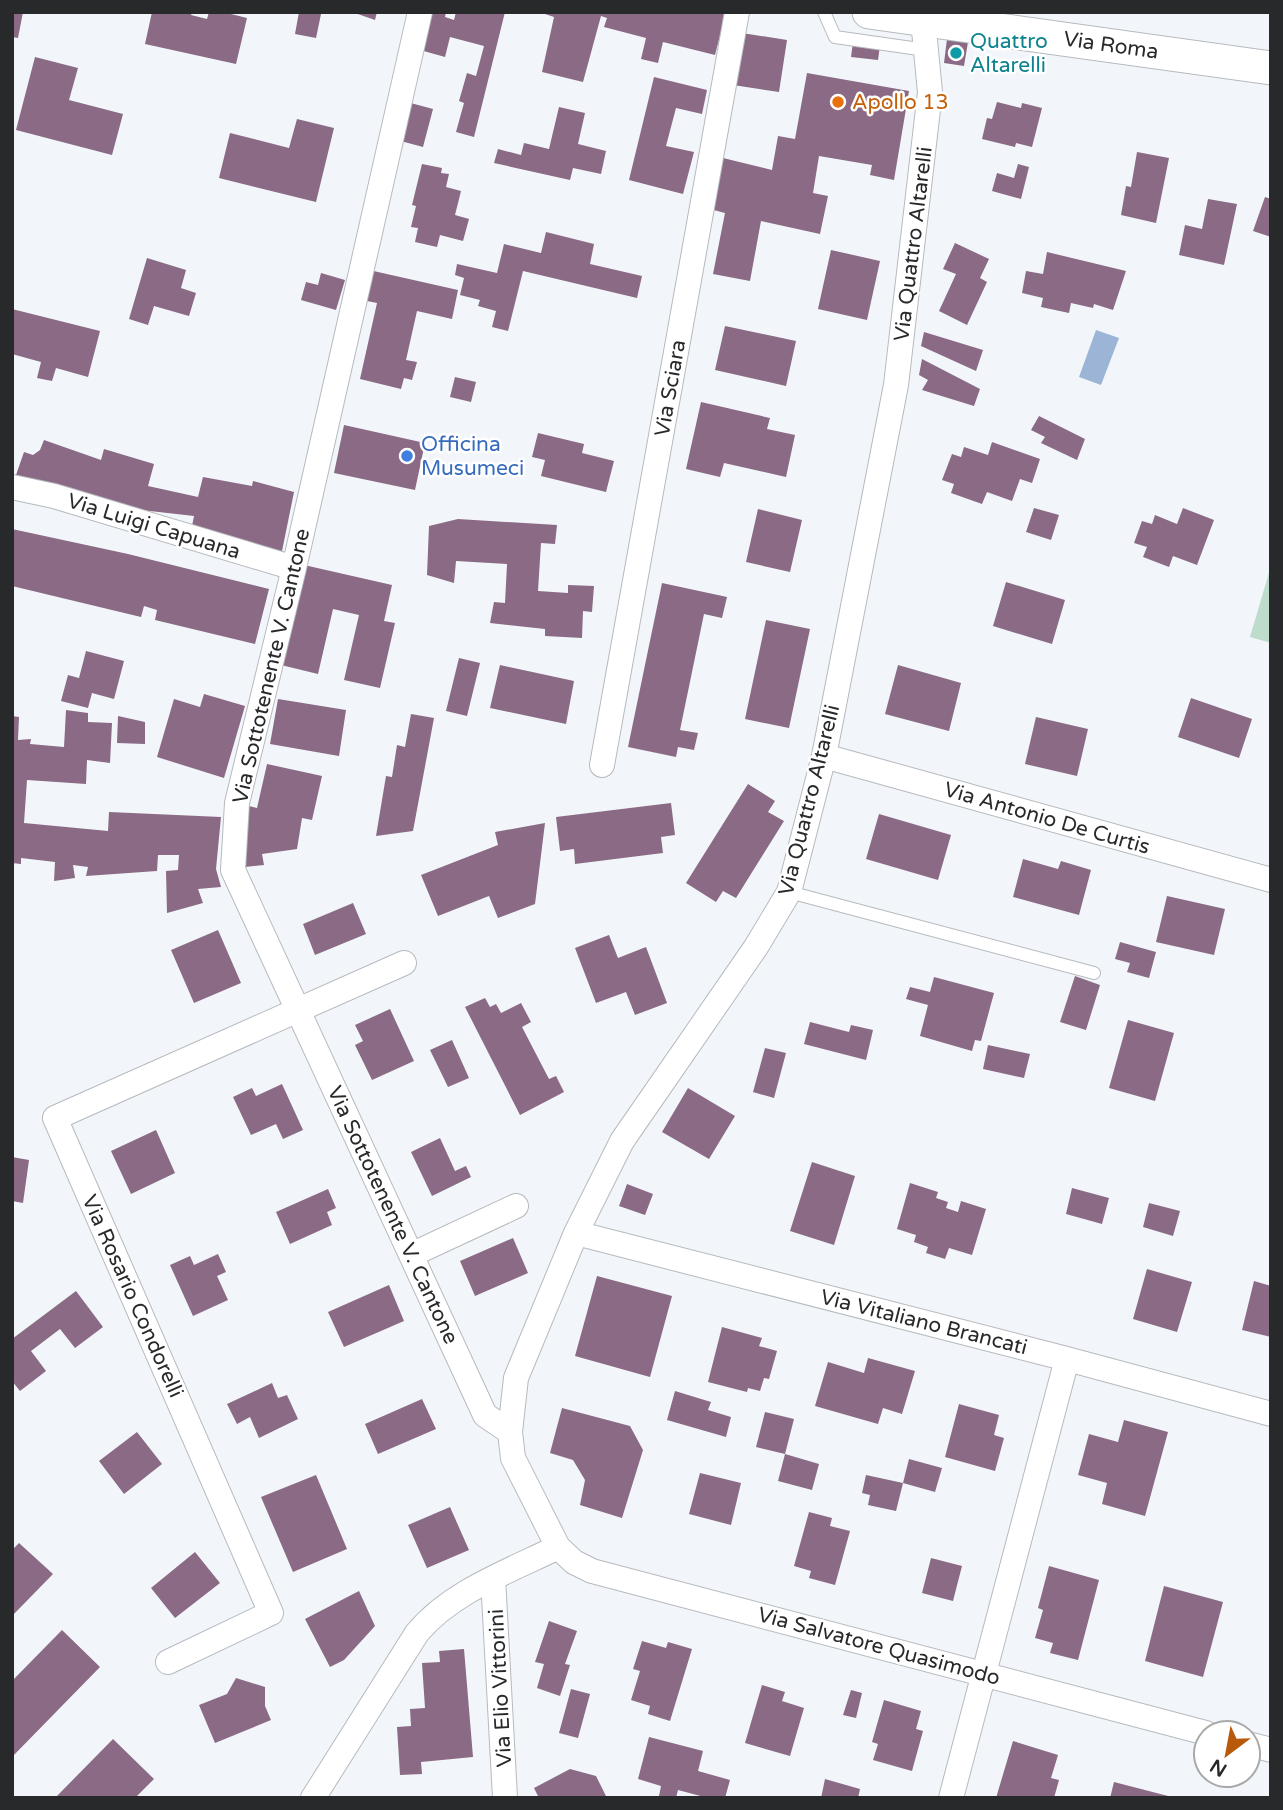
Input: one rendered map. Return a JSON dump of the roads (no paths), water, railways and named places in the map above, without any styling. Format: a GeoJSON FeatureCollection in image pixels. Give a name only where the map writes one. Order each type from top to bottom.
{"type":"FeatureCollection","features":[{"type":"Feature","properties":{"kind":"main road","name":"Via Roma"},"geometry":{"type":"LineString","coordinates":[[869,12],[925,35],[974,19],[1271,68]]}},
{"type":"Feature","properties":{"kind":"street","name":"Via Sottotenente V. Cantone"},"geometry":{"type":"LineString","coordinates":[[420,12],[294,568],[237,803],[233,870],[485,1415],[510,1432]]}},
{"type":"Feature","properties":{"kind":"street","name":"Via Sciara"},"geometry":{"type":"LineString","coordinates":[[602,765],[737,12]]}},
{"type":"Feature","properties":{"kind":"street","name":"Via Quattro Altarelli"},"geometry":{"type":"LineString","coordinates":[[558,1547],[513,1458],[510,1432],[516,1378],[576,1233],[622,1141],[756,947],[789,892],[824,756],[897,385],[930,92],[925,35]]}},
{"type":"Feature","properties":{"kind":"street","name":"Via Luigi Capuana"},"geometry":{"type":"LineString","coordinates":[[12,487],[54,496],[294,568]]}},
{"type":"Feature","properties":{"kind":"street","name":"Via Antonio De Curtis"},"geometry":{"type":"LineString","coordinates":[[824,756],[1271,880]]}},
{"type":"Feature","properties":{"kind":"street"},"geometry":{"type":"LineString","coordinates":[[299,1012],[404,963]]}},
{"type":"Feature","properties":{"kind":"street","name":"Via Rosario Condorelli"},"geometry":{"type":"LineString","coordinates":[[168,1662],[271,1613],[55,1118],[299,1012]]}},
{"type":"Feature","properties":{"kind":"street"},"geometry":{"type":"LineString","coordinates":[[411,1255],[516,1206]]}},
{"type":"Feature","properties":{"kind":"street","name":"Via Vitaliano Brancati"},"geometry":{"type":"LineString","coordinates":[[576,1233],[1271,1414]]}},
{"type":"Feature","properties":{"kind":"street"},"geometry":{"type":"LineString","coordinates":[[951,1798],[1067,1359]]}},
{"type":"Feature","properties":{"kind":"street"},"geometry":{"type":"LineString","coordinates":[[313,1798],[417,1633],[431,1617],[493,1578],[558,1547]]}},
{"type":"Feature","properties":{"kind":"street","name":"Via Salvatore Quasimodo"},"geometry":{"type":"LineString","coordinates":[[558,1547],[574,1562],[592,1571],[1192,1729]]}},
{"type":"Feature","properties":{"kind":"street","name":"Via Elio Vittorini"},"geometry":{"type":"LineString","coordinates":[[493,1578],[505,1798]]}},
{"type":"Feature","properties":{"kind":"lane"},"geometry":{"type":"LineString","coordinates":[[824,12],[835,37],[925,35]]}},
{"type":"Feature","properties":{"kind":"lane"},"geometry":{"type":"LineString","coordinates":[[789,892],[1094,973]]}},
{"type":"Feature","properties":{"kind":"water"},"geometry":{"type":"Polygon","coordinates":[[[1096,330],[1119,338],[1101,385],[1079,377],[1096,330]]]}},
{"type":"Feature","properties":{"kind":"place","name":"Quattro Altarelli"},"geometry":{"type":"Point","coordinates":[956,53]}},
{"type":"Feature","properties":{"kind":"place","name":"Apollo 13"},"geometry":{"type":"Point","coordinates":[838,102]}},
{"type":"Feature","properties":{"kind":"place","name":"Officina Musumeci"},"geometry":{"type":"Point","coordinates":[407,456]}}]}
